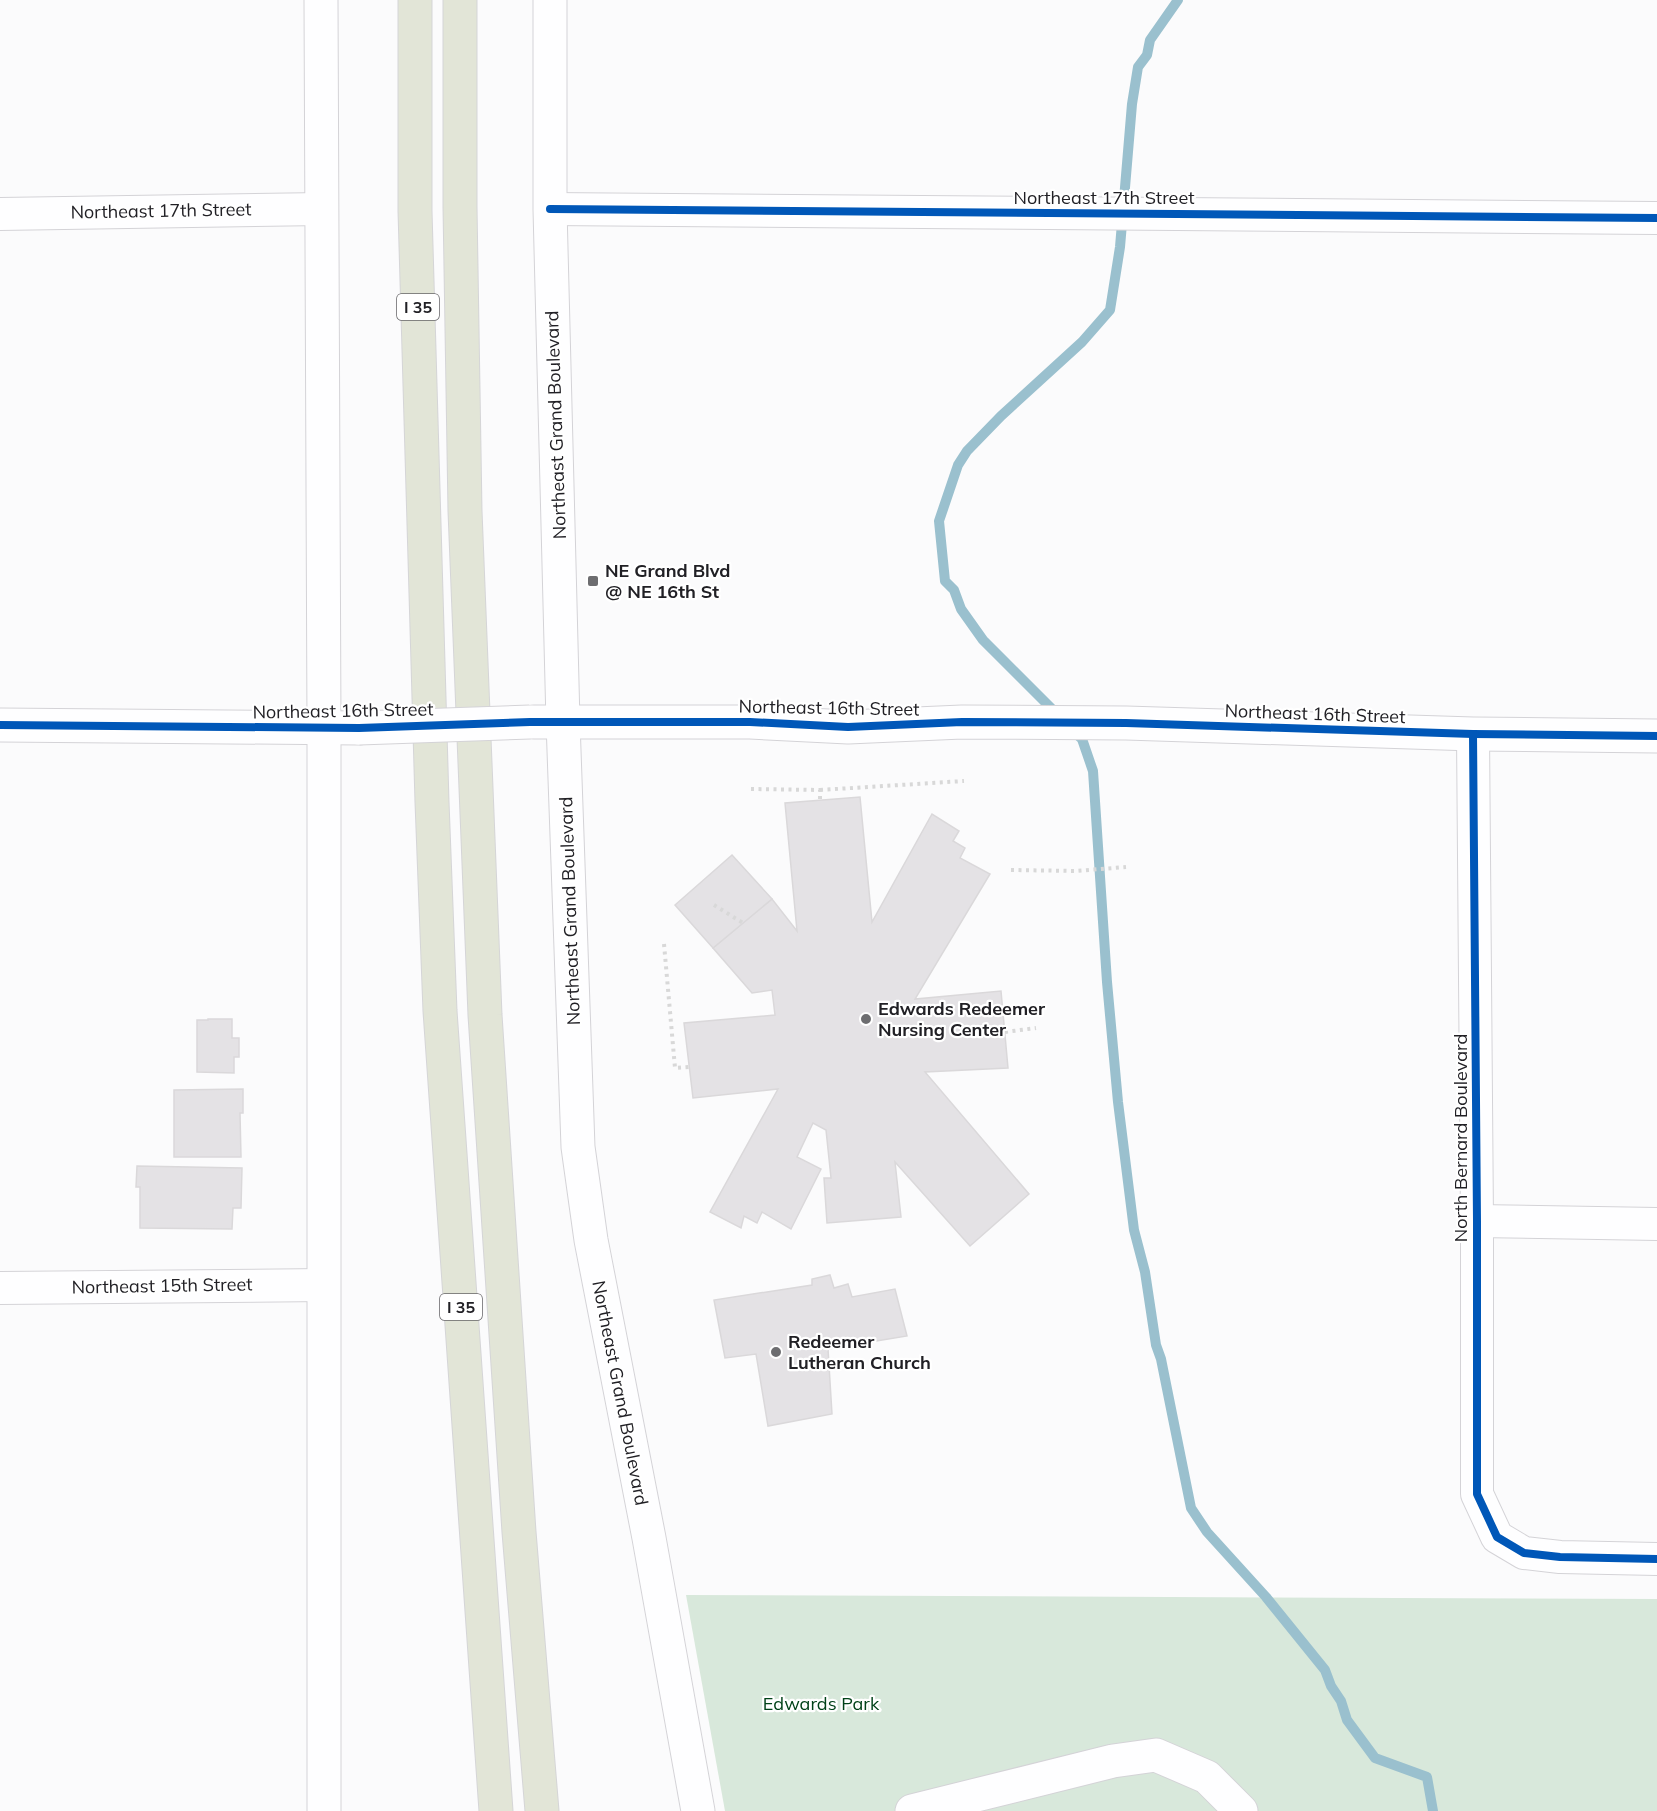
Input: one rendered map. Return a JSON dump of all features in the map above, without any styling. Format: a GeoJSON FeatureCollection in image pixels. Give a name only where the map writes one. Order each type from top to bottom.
{"type":"FeatureCollection","features":[{"type":"Feature","properties":{"kind":"highway","name":"I 35"},"geometry":{"type":"LineString","coordinates":[[415,0],[415,211],[440,1011],[496,1811]]}},
{"type":"Feature","properties":{"kind":"highway","name":"I 35"},"geometry":{"type":"LineString","coordinates":[[460,0],[460,207],[465,511],[485,1015],[519,1521],[542,1811]]}},
{"type":"Feature","properties":{"kind":"main road"},"geometry":{"type":"LineString","coordinates":[[321,0],[324,1811]]}},
{"type":"Feature","properties":{"kind":"main road","name":"Northeast Grand Boulevard"},"geometry":{"type":"LineString","coordinates":[[550,0],[550,209],[563,722],[578,1147],[593,1250],[649,1538],[698,1811]]}},
{"type":"Feature","properties":{"kind":"main road","name":"Northeast 16th Street"},"geometry":{"type":"LineString","coordinates":[[0,725],[359,728],[530,722],[750,722],[848,727],[962,723],[1126,723],[1473,734],[1657,736]]}},
{"type":"Feature","properties":{"kind":"main road"},"geometry":{"type":"LineString","coordinates":[[912,1811],[1113,1761],[1156,1755],[1207,1778],[1241,1811]]}},
{"type":"Feature","properties":{"kind":"street","name":"Northeast 17th Street"},"geometry":{"type":"LineString","coordinates":[[0,214],[322,209]]}},
{"type":"Feature","properties":{"kind":"street","name":"Northeast 17th Street"},"geometry":{"type":"LineString","coordinates":[[550,209],[1657,218]]}},
{"type":"Feature","properties":{"kind":"street","name":"North Bernard Boulevard"},"geometry":{"type":"LineString","coordinates":[[1473,734],[1477,1494],[1497,1537],[1524,1553],[1560,1557],[1657,1559]]}},
{"type":"Feature","properties":{"kind":"street"},"geometry":{"type":"LineString","coordinates":[[1477,1221],[1657,1224]]}},
{"type":"Feature","properties":{"kind":"street","name":"Northeast 15th Street"},"geometry":{"type":"LineString","coordinates":[[0,1288],[324,1285]]}},
{"type":"Feature","properties":{"kind":"path"},"geometry":{"type":"LineString","coordinates":[[751,789],[819,790],[964,781]]}},
{"type":"Feature","properties":{"kind":"path"},"geometry":{"type":"LineString","coordinates":[[819,790],[820,801]]}},
{"type":"Feature","properties":{"kind":"path"},"geometry":{"type":"LineString","coordinates":[[1011,870],[1076,871],[1126,867]]}},
{"type":"Feature","properties":{"kind":"path"},"geometry":{"type":"LineString","coordinates":[[714,905],[743,923]]}},
{"type":"Feature","properties":{"kind":"path"},"geometry":{"type":"LineString","coordinates":[[664,944],[675,1068],[689,1067]]}},
{"type":"Feature","properties":{"kind":"path"},"geometry":{"type":"LineString","coordinates":[[1005,1032],[1036,1028]]}},
{"type":"Feature","properties":{"kind":"green space","name":"Edwards Park"},"geometry":{"type":"Polygon","coordinates":[[[686,1595],[1657,1599],[1657,1811],[725,1811],[686,1595]]]}},
{"type":"Feature","properties":{"kind":"building","name":"Edwards Redeemer Nursing Center"},"geometry":{"type":"Polygon","coordinates":[[[860,797],[872,922],[932,814],[959,831],[953,841],[965,848],[960,858],[990,874],[915,999],[1001,991],[1008,1068],[925,1072],[1029,1194],[970,1246],[895,1162],[901,1217],[827,1223],[824,1178],[831,1178],[826,1130],[813,1123],[797,1157],[821,1169],[791,1229],[762,1212],[757,1223],[744,1216],[741,1228],[710,1212],[778,1089],[693,1098],[684,1023],[775,1015],[772,990],[752,993],[713,948],[772,899],[797,931],[785,803],[860,797]]]}},
{"type":"Feature","properties":{"kind":"building"},"geometry":{"type":"Polygon","coordinates":[[[732,855],[772,899],[713,948],[675,905],[732,855]]]}},
{"type":"Feature","properties":{"kind":"building"},"geometry":{"type":"Polygon","coordinates":[[[232,1019],[232,1038],[239,1038],[239,1057],[234,1057],[234,1073],[197,1072],[197,1020],[232,1019]]]}},
{"type":"Feature","properties":{"kind":"building"},"geometry":{"type":"Polygon","coordinates":[[[243,1089],[243,1113],[240,1113],[241,1157],[174,1157],[174,1090],[243,1089]]]}},
{"type":"Feature","properties":{"kind":"building"},"geometry":{"type":"Polygon","coordinates":[[[137,1166],[242,1168],[241,1208],[233,1208],[232,1229],[140,1228],[140,1187],[136,1187],[137,1166]]]}},
{"type":"Feature","properties":{"kind":"building","name":"Redeemer Lutheran Church"},"geometry":{"type":"Polygon","coordinates":[[[830,1275],[834,1288],[848,1284],[852,1297],[895,1289],[907,1336],[828,1349],[832,1414],[768,1426],[756,1354],[725,1358],[714,1300],[812,1285],[812,1279],[830,1275]]]}},
{"type":"Feature","properties":{"kind":"waterway"},"geometry":{"type":"LineString","coordinates":[[1057,714],[983,640],[961,609],[954,590],[945,581],[939,521],[958,465],[967,451],[1001,416],[1082,342],[1110,310],[1120,247],[1132,104],[1138,67],[1147,55],[1150,40],[1178,0]]}},
{"type":"Feature","properties":{"kind":"waterway"},"geometry":{"type":"LineString","coordinates":[[1072,730],[1082,739],[1093,771],[1107,982],[1118,1102],[1134,1230],[1145,1272],[1156,1345],[1161,1359],[1191,1508],[1207,1532],[1266,1597],[1325,1670],[1331,1686],[1341,1701],[1347,1720],[1375,1758],[1427,1777],[1433,1811]]}},
{"type":"Feature","properties":{"kind":"cycle path"},"geometry":{"type":"LineString","coordinates":[[550,209],[1657,218]]}},
{"type":"Feature","properties":{"kind":"cycle path"},"geometry":{"type":"LineString","coordinates":[[0,725],[359,728],[530,722],[750,722],[848,727],[962,722],[1126,723],[1473,734],[1657,736]]}},
{"type":"Feature","properties":{"kind":"cycle path"},"geometry":{"type":"LineString","coordinates":[[1473,734],[1477,1494],[1497,1537],[1524,1553],[1560,1557],[1657,1559]]}},
{"type":"Feature","properties":{"kind":"place","name":"NE Grand Blvd @ NE 16th St"},"geometry":{"type":"Point","coordinates":[593,581]}},
{"type":"Feature","properties":{"kind":"place","name":"Edwards Redeemer Nursing Center"},"geometry":{"type":"Point","coordinates":[866,1019]}},
{"type":"Feature","properties":{"kind":"place","name":"Redeemer Lutheran Church"},"geometry":{"type":"Point","coordinates":[776,1352]}}]}
